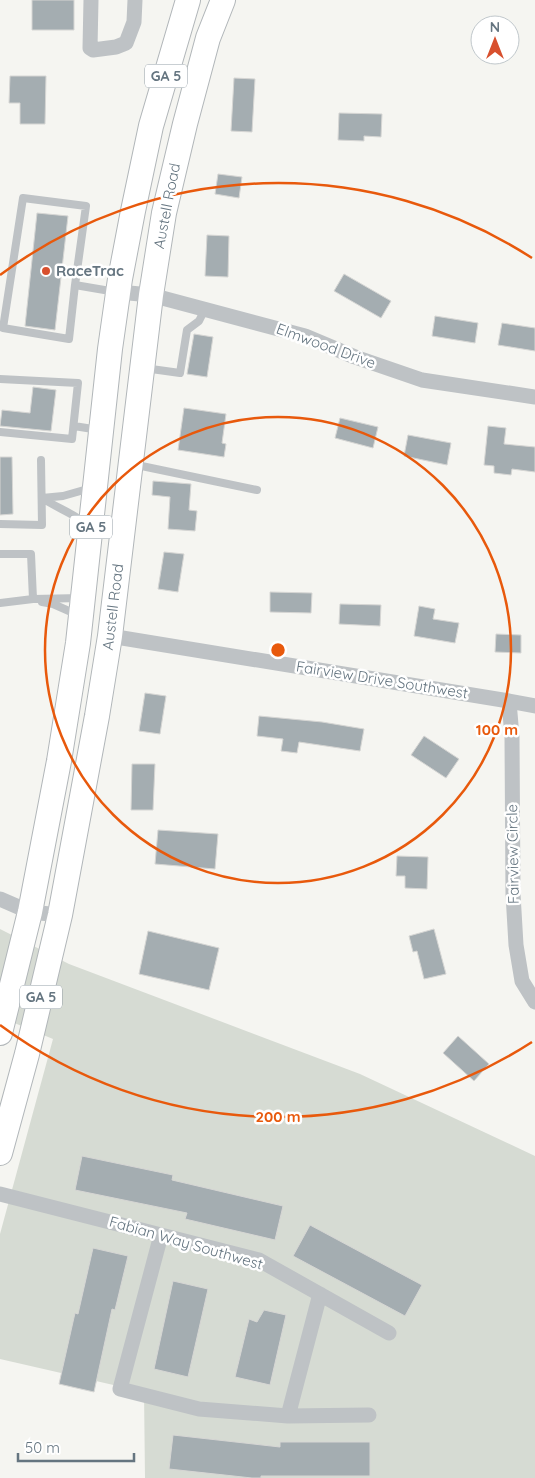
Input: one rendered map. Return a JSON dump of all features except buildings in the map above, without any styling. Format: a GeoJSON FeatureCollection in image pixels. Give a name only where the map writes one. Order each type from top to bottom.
{"type":"FeatureCollection","features":[{"type":"Feature","properties":{"kind":"main road","name":"Austell Road"},"geometry":{"type":"LineString","coordinates":[[0,1033],[28,920],[59,762],[78,643],[118,292],[133,210],[152,126],[188,0]]}},
{"type":"Feature","properties":{"kind":"main road","name":"Austell Road"},"geometry":{"type":"LineString","coordinates":[[0,1153],[27,1054],[60,915],[96,725],[110,636],[151,295],[164,213],[184,124],[208,38],[223,0]]}},
{"type":"Feature","properties":{"kind":"street"},"geometry":{"type":"LineString","coordinates":[[91,0],[90,48],[93,50],[116,47],[126,43],[134,22],[135,0]]}},
{"type":"Feature","properties":{"kind":"street","name":"Elmwood Drive"},"geometry":{"type":"LineString","coordinates":[[118,292],[151,295],[306,336],[355,357],[422,380],[535,398]]}},
{"type":"Feature","properties":{"kind":"street","name":"Fairview Drive Southwest"},"geometry":{"type":"LineString","coordinates":[[110,636],[535,706]]}},
{"type":"Feature","properties":{"kind":"street","name":"Fairview Circle"},"geometry":{"type":"LineString","coordinates":[[509,701],[512,737],[513,894],[516,945],[522,981],[535,1002]]}},
{"type":"Feature","properties":{"kind":"street"},"geometry":{"type":"LineString","coordinates":[[0,899],[28,920],[60,915]]}},
{"type":"Feature","properties":{"kind":"street","name":"Fabian Way Southwest"},"geometry":{"type":"LineString","coordinates":[[0,1194],[259,1260],[389,1332]]}},
{"type":"Feature","properties":{"kind":"street"},"geometry":{"type":"LineString","coordinates":[[161,1235],[120,1390],[199,1409],[288,1416],[369,1415]]}},
{"type":"Feature","properties":{"kind":"street"},"geometry":{"type":"LineString","coordinates":[[288,1416],[320,1294]]}},
{"type":"Feature","properties":{"kind":"lane"},"geometry":{"type":"LineString","coordinates":[[23,198],[86,206],[75,284],[70,339],[2,328],[23,198]]}},
{"type":"Feature","properties":{"kind":"lane"},"geometry":{"type":"LineString","coordinates":[[75,284],[118,292]]}},
{"type":"Feature","properties":{"kind":"lane"},"geometry":{"type":"LineString","coordinates":[[142,367],[180,373],[187,330],[199,321],[205,309]]}},
{"type":"Feature","properties":{"kind":"lane"},"geometry":{"type":"LineString","coordinates":[[0,379],[78,383],[72,439],[0,432]]}},
{"type":"Feature","properties":{"kind":"lane"},"geometry":{"type":"LineString","coordinates":[[74,426],[101,430]]}},
{"type":"Feature","properties":{"kind":"lane"},"geometry":{"type":"LineString","coordinates":[[0,524],[42,525],[41,460]]}},
{"type":"Feature","properties":{"kind":"lane"},"geometry":{"type":"LineString","coordinates":[[130,463],[257,490]]}},
{"type":"Feature","properties":{"kind":"lane"},"geometry":{"type":"LineString","coordinates":[[42,498],[63,496],[95,486]]}},
{"type":"Feature","properties":{"kind":"lane"},"geometry":{"type":"LineString","coordinates":[[42,498],[72,513],[91,528]]}},
{"type":"Feature","properties":{"kind":"lane"},"geometry":{"type":"LineString","coordinates":[[0,554],[31,554],[33,599]]}},
{"type":"Feature","properties":{"kind":"lane"},"geometry":{"type":"LineString","coordinates":[[0,603],[33,599],[82,607]]}},
{"type":"Feature","properties":{"kind":"lane"},"geometry":{"type":"LineString","coordinates":[[33,599],[53,604],[82,607]]}},
{"type":"Feature","properties":{"kind":"shaded area"},"geometry":{"type":"Polygon","coordinates":[[[0,929],[69,964],[360,1074],[535,1156],[535,1478],[145,1478],[144,1392],[0,1359],[0,1234],[53,1039],[0,1017],[0,929]]]}},
{"type":"Feature","properties":{"kind":"place","name":"RaceTrac"},"geometry":{"type":"Point","coordinates":[46,271]}}]}
